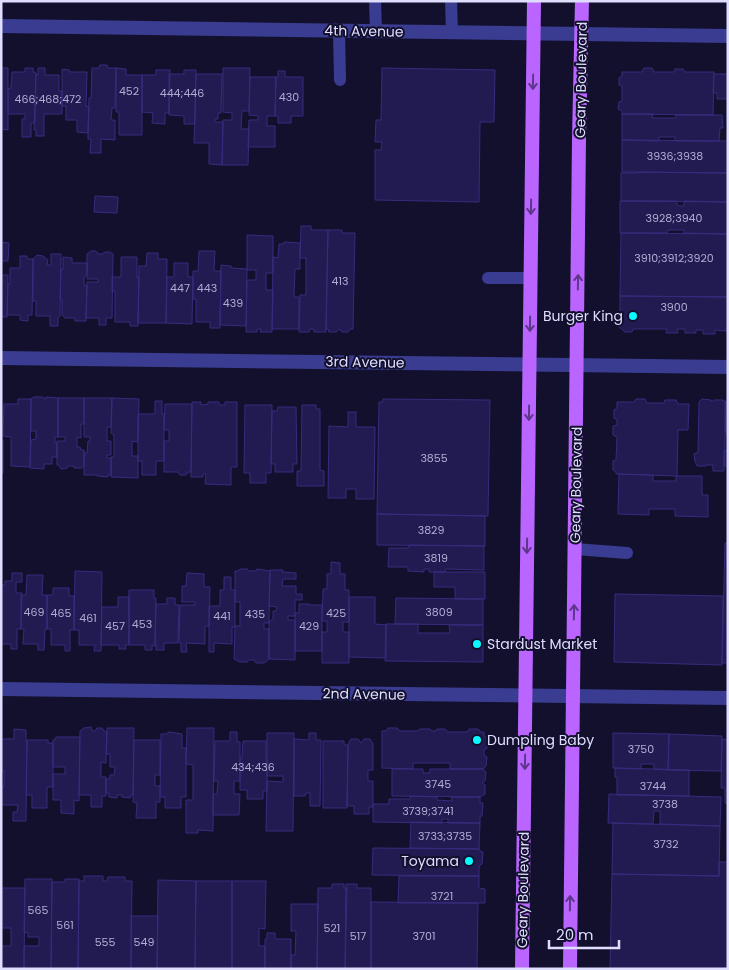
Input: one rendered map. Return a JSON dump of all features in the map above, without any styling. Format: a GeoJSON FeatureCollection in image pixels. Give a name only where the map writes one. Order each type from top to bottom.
{"type":"FeatureCollection","features":[{"type":"Feature","properties":{"kind":"main road","name":"Geary Boulevard"},"geometry":{"type":"LineString","coordinates":[[522,969],[534,1]]}},
{"type":"Feature","properties":{"kind":"main road","name":"Geary Boulevard"},"geometry":{"type":"LineString","coordinates":[[570,969],[582,1]]}},
{"type":"Feature","properties":{"kind":"street","name":"4th Avenue"},"geometry":{"type":"LineString","coordinates":[[1,26],[728,36]]}},
{"type":"Feature","properties":{"kind":"street","name":"3rd Avenue"},"geometry":{"type":"LineString","coordinates":[[1,358],[728,367]]}},
{"type":"Feature","properties":{"kind":"street","name":"2nd Avenue"},"geometry":{"type":"LineString","coordinates":[[1,689],[728,698]]}},
{"type":"Feature","properties":{"kind":"lane"},"geometry":{"type":"LineString","coordinates":[[376,1],[376,31]]}},
{"type":"Feature","properties":{"kind":"lane"},"geometry":{"type":"LineString","coordinates":[[451,1],[452,32]]}},
{"type":"Feature","properties":{"kind":"lane"},"geometry":{"type":"LineString","coordinates":[[340,31],[340,80]]}},
{"type":"Feature","properties":{"kind":"lane"},"geometry":{"type":"LineString","coordinates":[[488,278],[531,278]]}},
{"type":"Feature","properties":{"kind":"lane"},"geometry":{"type":"LineString","coordinates":[[575,550],[627,553]]}},
{"type":"Feature","properties":{"kind":"building"},"geometry":{"type":"Polygon","coordinates":[[[100,65],[116,68],[115,108],[112,108],[111,120],[115,120],[115,140],[101,139],[101,153],[90,153],[91,139],[88,139],[88,133],[92,68],[99,68],[100,65]]]}},
{"type":"Feature","properties":{"kind":"building"},"geometry":{"type":"Polygon","coordinates":[[[1,68],[8,68],[8,130],[1,129],[1,68]]]}},
{"type":"Feature","properties":{"kind":"building"},"geometry":{"type":"Polygon","coordinates":[[[25,68],[33,68],[33,72],[36,74],[35,123],[31,123],[31,137],[22,137],[22,119],[25,119],[25,114],[8,114],[8,89],[11,88],[12,72],[25,72],[25,68]]]}},
{"type":"Feature","properties":{"kind":"building"},"geometry":{"type":"Polygon","coordinates":[[[38,68],[45,68],[45,75],[59,75],[59,91],[62,91],[62,114],[44,114],[44,136],[36,136],[36,130],[34,130],[36,74],[38,75],[38,68]]]}},
{"type":"Feature","properties":{"kind":"building"},"geometry":{"type":"Polygon","coordinates":[[[116,68],[126,69],[126,75],[142,75],[142,135],[119,135],[119,112],[116,112],[116,68]]]}},
{"type":"Feature","properties":{"kind":"building"},"geometry":{"type":"Polygon","coordinates":[[[223,68],[250,68],[249,111],[242,111],[241,129],[249,129],[248,165],[222,165],[223,120],[232,120],[232,113],[223,112],[223,68]]]}},
{"type":"Feature","properties":{"kind":"building"},"geometry":{"type":"Polygon","coordinates":[[[382,68],[495,70],[494,122],[480,122],[479,202],[375,200],[375,150],[381,150],[382,142],[375,142],[376,120],[381,120],[382,68]]]}},
{"type":"Feature","properties":{"kind":"building"},"geometry":{"type":"Polygon","coordinates":[[[644,68],[652,68],[654,72],[674,72],[675,69],[683,69],[685,72],[714,72],[713,115],[622,114],[622,111],[618,109],[619,102],[622,101],[622,86],[619,85],[619,78],[622,76],[622,72],[642,72],[644,68]]]}},
{"type":"Feature","properties":{"kind":"building"},"geometry":{"type":"Polygon","coordinates":[[[62,69],[69,70],[70,72],[87,72],[86,106],[89,107],[88,133],[77,132],[77,120],[66,120],[66,106],[62,106],[62,69]]]}},
{"type":"Feature","properties":{"kind":"building"},"geometry":{"type":"Polygon","coordinates":[[[156,70],[170,70],[169,113],[165,113],[165,124],[152,123],[153,113],[142,112],[142,75],[156,75],[156,70]]]}},
{"type":"Feature","properties":{"kind":"building"},"geometry":{"type":"Polygon","coordinates":[[[184,70],[196,70],[195,124],[184,124],[184,116],[169,115],[169,74],[184,74],[184,70]]]}},
{"type":"Feature","properties":{"kind":"building"},"geometry":{"type":"Polygon","coordinates":[[[278,71],[285,71],[285,77],[303,77],[303,116],[291,116],[291,123],[278,123],[278,116],[275,116],[276,77],[278,77],[278,71]]]}},
{"type":"Feature","properties":{"kind":"building"},"geometry":{"type":"Polygon","coordinates":[[[196,74],[222,74],[221,113],[218,113],[218,119],[215,119],[215,122],[223,122],[222,165],[209,164],[209,143],[194,143],[196,74]]]}},
{"type":"Feature","properties":{"kind":"building"},"geometry":{"type":"Polygon","coordinates":[[[714,74],[728,74],[727,99],[717,99],[717,93],[713,93],[714,74]]]}},
{"type":"Feature","properties":{"kind":"building"},"geometry":{"type":"Polygon","coordinates":[[[250,77],[276,77],[275,116],[267,116],[267,126],[275,126],[275,147],[248,147],[249,120],[258,120],[258,116],[249,115],[250,77]]]}},
{"type":"Feature","properties":{"kind":"building"},"geometry":{"type":"Polygon","coordinates":[[[622,114],[653,114],[652,118],[676,118],[676,115],[722,115],[723,128],[720,128],[719,141],[675,141],[675,137],[659,137],[659,141],[622,140],[622,114]]]}},
{"type":"Feature","properties":{"kind":"building"},"geometry":{"type":"Polygon","coordinates":[[[622,140],[728,141],[728,173],[622,172],[622,140]]]}},
{"type":"Feature","properties":{"kind":"building"},"geometry":{"type":"Polygon","coordinates":[[[621,173],[728,173],[728,202],[621,201],[621,173]]]}},
{"type":"Feature","properties":{"kind":"building"},"geometry":{"type":"Polygon","coordinates":[[[95,196],[118,197],[117,213],[94,212],[95,196]]]}},
{"type":"Feature","properties":{"kind":"building"},"geometry":{"type":"Polygon","coordinates":[[[620,201],[677,201],[679,206],[684,206],[684,201],[728,202],[728,234],[684,233],[684,230],[670,230],[667,233],[620,233],[620,201]]]}},
{"type":"Feature","properties":{"kind":"building"},"geometry":{"type":"Polygon","coordinates":[[[301,226],[311,226],[311,230],[328,230],[326,332],[314,332],[314,329],[310,329],[309,332],[299,332],[300,295],[306,295],[306,258],[300,258],[301,226]]]}},
{"type":"Feature","properties":{"kind":"building"},"geometry":{"type":"Polygon","coordinates":[[[328,230],[342,230],[342,233],[355,233],[353,329],[350,329],[348,332],[342,332],[340,329],[336,332],[329,332],[326,329],[328,230]]]}},
{"type":"Feature","properties":{"kind":"building"},"geometry":{"type":"Polygon","coordinates":[[[621,233],[728,234],[728,297],[620,296],[621,233]]]}},
{"type":"Feature","properties":{"kind":"building"},"geometry":{"type":"Polygon","coordinates":[[[247,235],[273,236],[273,273],[266,273],[266,290],[273,290],[272,332],[260,332],[261,329],[257,329],[257,332],[246,332],[247,280],[256,280],[256,270],[247,270],[247,235]]]}},
{"type":"Feature","properties":{"kind":"building"},"geometry":{"type":"Polygon","coordinates":[[[1,242],[9,243],[8,261],[1,261],[1,242]]]}},
{"type":"Feature","properties":{"kind":"building"},"geometry":{"type":"Polygon","coordinates":[[[284,242],[300,243],[300,269],[295,269],[294,297],[299,297],[299,329],[272,329],[273,257],[278,258],[279,244],[284,244],[284,242]]]}},
{"type":"Feature","properties":{"kind":"building"},"geometry":{"type":"Polygon","coordinates":[[[91,251],[96,251],[98,254],[110,252],[113,254],[112,318],[106,318],[106,325],[99,325],[99,318],[86,318],[87,282],[98,282],[98,279],[87,279],[87,254],[91,251]]]}},
{"type":"Feature","properties":{"kind":"building"},"geometry":{"type":"Polygon","coordinates":[[[199,251],[215,251],[214,271],[221,271],[220,328],[210,328],[210,322],[196,322],[196,299],[193,299],[193,271],[198,271],[199,251]]]}},
{"type":"Feature","properties":{"kind":"building"},"geometry":{"type":"Polygon","coordinates":[[[147,253],[158,253],[158,259],[167,259],[166,323],[138,323],[139,266],[146,266],[147,253]]]}},
{"type":"Feature","properties":{"kind":"building"},"geometry":{"type":"Polygon","coordinates":[[[51,254],[61,254],[60,316],[58,317],[58,326],[50,326],[50,316],[36,316],[36,301],[33,301],[33,259],[37,255],[43,256],[48,260],[47,265],[51,265],[51,254]]]}},
{"type":"Feature","properties":{"kind":"building"},"geometry":{"type":"Polygon","coordinates":[[[20,256],[27,256],[27,259],[33,259],[32,315],[28,315],[28,321],[20,320],[20,315],[7,315],[10,268],[20,268],[20,256]]]}},
{"type":"Feature","properties":{"kind":"building"},"geometry":{"type":"Polygon","coordinates":[[[63,257],[72,258],[72,263],[87,263],[87,274],[84,277],[84,285],[87,286],[86,321],[75,321],[75,318],[65,318],[62,315],[62,299],[60,299],[63,257]]]}},
{"type":"Feature","properties":{"kind":"building"},"geometry":{"type":"Polygon","coordinates":[[[121,257],[137,257],[137,278],[139,277],[138,326],[130,326],[130,322],[115,322],[115,291],[112,291],[112,277],[121,277],[121,257]]]}},
{"type":"Feature","properties":{"kind":"building"},"geometry":{"type":"Polygon","coordinates":[[[174,263],[188,263],[188,277],[193,277],[192,324],[166,323],[167,277],[174,277],[174,263]]]}},
{"type":"Feature","properties":{"kind":"building"},"geometry":{"type":"Polygon","coordinates":[[[221,265],[247,269],[246,326],[220,325],[221,265]]]}},
{"type":"Feature","properties":{"kind":"building"},"geometry":{"type":"Polygon","coordinates":[[[1,275],[8,275],[7,317],[1,317],[1,275]]]}},
{"type":"Feature","properties":{"kind":"building"},"geometry":{"type":"Polygon","coordinates":[[[620,296],[728,297],[727,331],[715,330],[715,334],[703,334],[703,330],[696,330],[696,333],[685,333],[685,329],[677,329],[678,333],[666,333],[667,329],[633,329],[632,332],[625,332],[617,325],[618,316],[620,317],[620,296]]]}},
{"type":"Feature","properties":{"kind":"building"},"geometry":{"type":"Polygon","coordinates":[[[34,397],[58,398],[58,437],[55,437],[57,457],[52,457],[52,464],[44,464],[44,469],[30,468],[31,440],[36,439],[36,431],[31,431],[31,399],[34,397]]]}},
{"type":"Feature","properties":{"kind":"building"},"geometry":{"type":"Polygon","coordinates":[[[58,398],[84,398],[84,424],[81,424],[81,438],[77,437],[77,447],[84,450],[84,466],[81,468],[68,466],[61,469],[57,465],[57,441],[65,441],[65,437],[58,437],[58,398]]]}},
{"type":"Feature","properties":{"kind":"building"},"geometry":{"type":"Polygon","coordinates":[[[84,398],[112,398],[111,427],[107,427],[107,441],[111,441],[111,455],[107,455],[107,458],[111,458],[111,475],[108,475],[108,477],[84,475],[84,453],[87,453],[90,437],[84,437],[84,398]]]}},
{"type":"Feature","properties":{"kind":"building"},"geometry":{"type":"Polygon","coordinates":[[[112,398],[139,399],[138,442],[132,441],[132,456],[138,456],[138,478],[111,477],[111,457],[114,457],[114,435],[111,433],[112,398]]]}},
{"type":"Feature","properties":{"kind":"building"},"geometry":{"type":"Polygon","coordinates":[[[18,399],[31,399],[30,467],[11,466],[11,437],[3,436],[4,404],[18,404],[18,399]]]}},
{"type":"Feature","properties":{"kind":"building"},"geometry":{"type":"Polygon","coordinates":[[[383,399],[490,400],[488,516],[377,514],[379,402],[383,402],[383,399]]]}},
{"type":"Feature","properties":{"kind":"building"},"geometry":{"type":"Polygon","coordinates":[[[636,399],[645,399],[647,403],[664,403],[665,400],[676,400],[678,404],[689,404],[688,430],[678,430],[677,476],[616,474],[613,470],[613,461],[616,460],[617,437],[613,435],[613,426],[617,425],[617,420],[614,418],[614,410],[617,408],[617,402],[634,402],[636,399]]]}},
{"type":"Feature","properties":{"kind":"building"},"geometry":{"type":"Polygon","coordinates":[[[702,399],[711,400],[712,402],[714,400],[723,400],[726,403],[724,471],[713,471],[713,465],[697,466],[695,461],[694,454],[698,452],[699,402],[702,399]]]}},
{"type":"Feature","properties":{"kind":"building"},"geometry":{"type":"Polygon","coordinates":[[[155,401],[162,401],[162,414],[164,414],[164,461],[156,461],[156,475],[142,475],[142,461],[138,461],[138,414],[155,414],[155,401]]]}},
{"type":"Feature","properties":{"kind":"building"},"geometry":{"type":"Polygon","coordinates":[[[725,401],[728,401],[728,432],[725,432],[725,401]]]}},
{"type":"Feature","properties":{"kind":"building"},"geometry":{"type":"Polygon","coordinates":[[[192,402],[201,402],[201,405],[208,404],[208,402],[219,402],[219,405],[225,405],[225,402],[237,402],[237,467],[231,467],[231,485],[205,484],[206,474],[203,474],[203,477],[191,477],[192,402]]]}},
{"type":"Feature","properties":{"kind":"building"},"geometry":{"type":"Polygon","coordinates":[[[165,404],[192,404],[191,472],[188,472],[186,475],[180,475],[178,472],[164,472],[164,441],[169,441],[169,430],[164,430],[165,404]]]}},
{"type":"Feature","properties":{"kind":"building"},"geometry":{"type":"Polygon","coordinates":[[[245,405],[272,405],[271,473],[266,473],[266,483],[250,483],[250,473],[244,473],[245,405]]]}},
{"type":"Feature","properties":{"kind":"building"},"geometry":{"type":"Polygon","coordinates":[[[302,405],[316,405],[316,409],[320,409],[320,470],[324,471],[324,486],[297,486],[297,471],[301,471],[302,405]]]}},
{"type":"Feature","properties":{"kind":"building"},"geometry":{"type":"Polygon","coordinates":[[[1,406],[3,440],[3,473],[1,473],[1,406]]]}},
{"type":"Feature","properties":{"kind":"building"},"geometry":{"type":"Polygon","coordinates":[[[278,407],[296,407],[297,464],[293,464],[293,472],[275,472],[275,464],[271,464],[272,411],[277,411],[278,407]]]}},
{"type":"Feature","properties":{"kind":"building"},"geometry":{"type":"Polygon","coordinates":[[[348,412],[356,412],[356,427],[375,427],[374,499],[356,499],[356,489],[346,489],[346,498],[328,498],[329,426],[348,427],[348,412]]]}},
{"type":"Feature","properties":{"kind":"building"},"geometry":{"type":"Polygon","coordinates":[[[728,438],[728,466],[724,466],[724,451],[727,451],[728,438]]]}},
{"type":"Feature","properties":{"kind":"building"},"geometry":{"type":"Polygon","coordinates":[[[619,474],[653,475],[653,481],[676,481],[676,476],[702,476],[702,495],[708,495],[708,517],[675,516],[675,509],[649,509],[649,515],[618,514],[619,474]]]}},
{"type":"Feature","properties":{"kind":"building"},"geometry":{"type":"Polygon","coordinates":[[[377,514],[485,516],[485,546],[377,545],[377,514]]]}},
{"type":"Feature","properties":{"kind":"building"},"geometry":{"type":"Polygon","coordinates":[[[725,543],[728,543],[728,663],[722,663],[725,543]]]}},
{"type":"Feature","properties":{"kind":"building"},"geometry":{"type":"Polygon","coordinates":[[[409,545],[484,546],[484,570],[446,569],[445,572],[429,572],[429,569],[424,569],[424,572],[408,571],[408,567],[388,567],[389,548],[408,548],[409,545]]]}},
{"type":"Feature","properties":{"kind":"building"},"geometry":{"type":"Polygon","coordinates":[[[331,562],[340,563],[340,574],[345,574],[345,590],[349,590],[349,622],[343,622],[343,632],[349,632],[349,663],[322,663],[322,632],[327,632],[327,621],[322,621],[323,589],[327,589],[327,574],[331,574],[331,562]]]}},
{"type":"Feature","properties":{"kind":"building"},"geometry":{"type":"Polygon","coordinates":[[[240,569],[270,571],[269,623],[264,623],[264,629],[269,629],[269,659],[264,663],[256,663],[254,660],[240,662],[234,659],[235,626],[240,626],[240,602],[235,602],[235,571],[240,569]]]}},
{"type":"Feature","properties":{"kind":"building"},"geometry":{"type":"Polygon","coordinates":[[[270,570],[296,573],[296,579],[283,579],[282,586],[296,586],[296,594],[302,594],[302,600],[295,600],[295,616],[288,616],[288,620],[295,620],[295,660],[269,659],[269,622],[273,619],[273,611],[276,611],[277,607],[269,606],[270,570]]]}},
{"type":"Feature","properties":{"kind":"building"},"geometry":{"type":"Polygon","coordinates":[[[75,571],[102,572],[101,651],[94,651],[95,645],[79,645],[79,630],[74,630],[75,571]]]}},
{"type":"Feature","properties":{"kind":"building"},"geometry":{"type":"Polygon","coordinates":[[[434,572],[485,572],[485,599],[455,599],[455,587],[434,587],[434,572]]]}},
{"type":"Feature","properties":{"kind":"building"},"geometry":{"type":"Polygon","coordinates":[[[12,573],[22,573],[22,582],[16,582],[16,593],[22,593],[21,629],[17,629],[17,649],[11,649],[11,644],[1,644],[1,585],[5,585],[5,581],[12,581],[12,573]]]}},
{"type":"Feature","properties":{"kind":"building"},"geometry":{"type":"Polygon","coordinates":[[[187,573],[204,574],[204,587],[210,587],[209,626],[205,626],[205,644],[186,643],[187,652],[181,652],[181,643],[179,643],[180,605],[195,605],[195,602],[182,602],[182,586],[186,586],[187,573]]]}},
{"type":"Feature","properties":{"kind":"building"},"geometry":{"type":"Polygon","coordinates":[[[27,575],[43,575],[42,595],[47,595],[47,629],[45,629],[44,650],[38,650],[38,644],[23,644],[24,629],[21,629],[21,595],[26,595],[27,575]]]}},
{"type":"Feature","properties":{"kind":"building"},"geometry":{"type":"Polygon","coordinates":[[[224,577],[231,577],[231,590],[235,590],[235,627],[232,627],[232,644],[214,643],[214,652],[209,652],[209,606],[220,606],[220,590],[224,590],[224,577]]]}},
{"type":"Feature","properties":{"kind":"building"},"geometry":{"type":"Polygon","coordinates":[[[53,588],[69,588],[69,596],[74,596],[74,630],[70,630],[70,651],[65,651],[65,645],[51,645],[51,629],[47,629],[47,595],[53,595],[53,588]]]}},
{"type":"Feature","properties":{"kind":"building"},"geometry":{"type":"Polygon","coordinates":[[[129,590],[154,590],[154,598],[156,598],[155,646],[152,645],[152,650],[145,650],[145,645],[129,645],[129,590]]]}},
{"type":"Feature","properties":{"kind":"building"},"geometry":{"type":"Polygon","coordinates":[[[615,594],[723,596],[722,665],[614,662],[615,594]]]}},
{"type":"Feature","properties":{"kind":"building"},"geometry":{"type":"Polygon","coordinates":[[[118,597],[129,597],[129,645],[125,645],[126,649],[119,649],[119,645],[101,645],[102,607],[118,607],[118,597]]]}},
{"type":"Feature","properties":{"kind":"building"},"geometry":{"type":"Polygon","coordinates":[[[349,597],[375,597],[375,624],[386,625],[386,658],[349,657],[349,597]]]}},
{"type":"Feature","properties":{"kind":"building"},"geometry":{"type":"Polygon","coordinates":[[[167,598],[175,598],[175,605],[179,605],[178,643],[164,643],[164,650],[156,650],[156,604],[167,604],[167,598]]]}},
{"type":"Feature","properties":{"kind":"building"},"geometry":{"type":"Polygon","coordinates":[[[396,598],[483,599],[483,625],[395,624],[396,598]]]}},
{"type":"Feature","properties":{"kind":"building"},"geometry":{"type":"Polygon","coordinates":[[[299,604],[322,605],[322,651],[295,651],[295,613],[299,613],[299,604]]]}},
{"type":"Feature","properties":{"kind":"building"},"geometry":{"type":"Polygon","coordinates":[[[386,624],[418,624],[418,633],[450,633],[449,625],[483,625],[483,662],[385,661],[386,624]]]}},
{"type":"Feature","properties":{"kind":"building"},"geometry":{"type":"Polygon","coordinates":[[[91,727],[92,731],[102,728],[107,732],[106,763],[101,762],[101,777],[106,777],[106,796],[102,796],[102,807],[91,807],[91,795],[79,795],[80,731],[91,727]]]}},
{"type":"Feature","properties":{"kind":"building"},"geometry":{"type":"Polygon","coordinates":[[[107,728],[134,728],[133,795],[130,798],[122,797],[122,795],[117,795],[117,798],[109,797],[109,793],[106,793],[106,779],[110,779],[110,775],[114,775],[115,767],[110,767],[110,754],[106,754],[107,728]]]}},
{"type":"Feature","properties":{"kind":"building"},"geometry":{"type":"Polygon","coordinates":[[[187,728],[214,728],[213,831],[198,830],[198,833],[186,833],[186,800],[193,800],[193,765],[186,764],[187,728]]]}},
{"type":"Feature","properties":{"kind":"building"},"geometry":{"type":"Polygon","coordinates":[[[388,728],[397,728],[400,731],[430,729],[435,731],[437,729],[445,729],[448,732],[467,732],[469,729],[478,729],[484,732],[484,736],[487,738],[487,748],[484,750],[484,755],[487,757],[486,766],[484,769],[450,769],[450,763],[413,763],[413,769],[382,768],[382,731],[386,731],[388,728]]]}},
{"type":"Feature","properties":{"kind":"building"},"geometry":{"type":"Polygon","coordinates":[[[14,729],[26,730],[26,821],[13,821],[13,812],[17,812],[18,805],[1,805],[1,787],[4,787],[4,771],[1,771],[1,739],[14,739],[14,729]]]}},
{"type":"Feature","properties":{"kind":"building"},"geometry":{"type":"Polygon","coordinates":[[[169,732],[182,734],[182,748],[186,748],[186,797],[181,797],[181,808],[165,808],[165,797],[160,797],[161,734],[169,732]]]}},
{"type":"Feature","properties":{"kind":"building"},"geometry":{"type":"Polygon","coordinates":[[[230,732],[237,732],[237,742],[240,742],[240,781],[234,781],[234,794],[240,794],[239,815],[213,815],[213,794],[217,794],[218,781],[214,781],[215,741],[230,741],[230,732]]]}},
{"type":"Feature","properties":{"kind":"building"},"geometry":{"type":"Polygon","coordinates":[[[267,733],[294,733],[293,831],[266,831],[267,781],[283,782],[283,776],[267,776],[267,733]]]}},
{"type":"Feature","properties":{"kind":"building"},"geometry":{"type":"Polygon","coordinates":[[[309,733],[316,733],[316,740],[321,740],[320,806],[310,806],[310,793],[306,793],[305,796],[294,796],[294,739],[309,740],[309,733]]]}},
{"type":"Feature","properties":{"kind":"building"},"geometry":{"type":"Polygon","coordinates":[[[613,733],[669,734],[668,770],[654,769],[654,764],[641,764],[641,769],[613,768],[613,733]]]}},
{"type":"Feature","properties":{"kind":"building"},"geometry":{"type":"Polygon","coordinates":[[[669,734],[722,736],[721,771],[668,770],[669,734]]]}},
{"type":"Feature","properties":{"kind":"building"},"geometry":{"type":"Polygon","coordinates":[[[56,737],[80,737],[79,801],[74,800],[74,814],[61,813],[61,800],[53,800],[53,774],[65,774],[65,767],[53,767],[53,740],[56,737]]]}},
{"type":"Feature","properties":{"kind":"building"},"geometry":{"type":"Polygon","coordinates":[[[351,739],[358,739],[361,743],[364,739],[370,739],[373,744],[373,770],[368,770],[368,781],[373,781],[373,807],[369,807],[369,814],[354,814],[354,806],[347,806],[348,745],[351,739]]]}},
{"type":"Feature","properties":{"kind":"building"},"geometry":{"type":"Polygon","coordinates":[[[722,739],[728,740],[728,803],[725,803],[725,788],[721,788],[722,739]]]}},
{"type":"Feature","properties":{"kind":"building"},"geometry":{"type":"Polygon","coordinates":[[[27,740],[48,740],[48,743],[53,743],[53,787],[47,787],[47,808],[32,808],[32,795],[26,795],[27,740]]]}},
{"type":"Feature","properties":{"kind":"building"},"geometry":{"type":"Polygon","coordinates":[[[134,740],[160,740],[160,775],[155,775],[155,786],[160,786],[160,802],[156,802],[156,818],[136,818],[137,803],[133,802],[134,740]]]}},
{"type":"Feature","properties":{"kind":"building"},"geometry":{"type":"Polygon","coordinates":[[[243,741],[266,741],[267,791],[263,791],[263,799],[247,799],[247,790],[240,790],[240,758],[242,758],[243,741]]]}},
{"type":"Feature","properties":{"kind":"building"},"geometry":{"type":"Polygon","coordinates":[[[323,741],[344,741],[344,745],[348,745],[347,808],[323,808],[323,741]]]}},
{"type":"Feature","properties":{"kind":"building"},"geometry":{"type":"Polygon","coordinates":[[[615,768],[689,770],[689,796],[617,795],[615,768]]]}},
{"type":"Feature","properties":{"kind":"building"},"geometry":{"type":"Polygon","coordinates":[[[392,769],[423,769],[423,773],[430,773],[430,769],[482,769],[486,772],[485,781],[482,783],[485,785],[485,794],[480,797],[392,796],[392,769]]]}},
{"type":"Feature","properties":{"kind":"building"},"geometry":{"type":"Polygon","coordinates":[[[609,794],[721,797],[720,826],[660,824],[660,811],[654,811],[653,824],[608,823],[609,794]]]}},
{"type":"Feature","properties":{"kind":"building"},"geometry":{"type":"Polygon","coordinates":[[[410,796],[437,797],[437,800],[452,801],[451,797],[480,797],[480,803],[483,803],[480,823],[448,823],[448,819],[442,819],[442,823],[373,822],[373,804],[389,804],[389,799],[410,799],[410,796]]]}},
{"type":"Feature","properties":{"kind":"building"},"geometry":{"type":"Polygon","coordinates":[[[411,822],[480,823],[479,849],[410,848],[411,822]]]}},
{"type":"Feature","properties":{"kind":"building"},"geometry":{"type":"Polygon","coordinates":[[[613,823],[720,826],[719,876],[612,874],[613,823]]]}},
{"type":"Feature","properties":{"kind":"building"},"geometry":{"type":"Polygon","coordinates":[[[373,848],[479,849],[483,852],[482,864],[479,866],[479,876],[372,875],[373,848]]]}},
{"type":"Feature","properties":{"kind":"building"},"geometry":{"type":"Polygon","coordinates":[[[719,862],[728,862],[728,969],[610,969],[612,874],[719,876],[719,862]]]}},
{"type":"Feature","properties":{"kind":"building"},"geometry":{"type":"Polygon","coordinates":[[[84,876],[103,876],[103,881],[107,881],[108,877],[125,877],[125,881],[132,881],[131,969],[78,969],[79,881],[84,881],[84,876]]]}},
{"type":"Feature","properties":{"kind":"building"},"geometry":{"type":"Polygon","coordinates":[[[399,876],[479,876],[479,888],[485,889],[485,903],[398,903],[399,876]]]}},
{"type":"Feature","properties":{"kind":"building"},"geometry":{"type":"Polygon","coordinates":[[[25,879],[52,879],[51,969],[24,969],[24,946],[39,946],[39,937],[28,937],[28,933],[24,932],[25,879]]]}},
{"type":"Feature","properties":{"kind":"building"},"geometry":{"type":"Polygon","coordinates":[[[65,879],[79,879],[78,969],[51,969],[52,882],[65,882],[65,879]]]}},
{"type":"Feature","properties":{"kind":"building"},"geometry":{"type":"Polygon","coordinates":[[[158,880],[196,881],[195,969],[157,969],[158,880]]]}},
{"type":"Feature","properties":{"kind":"building"},"geometry":{"type":"Polygon","coordinates":[[[196,881],[232,881],[232,969],[195,969],[196,881]]]}},
{"type":"Feature","properties":{"kind":"building"},"geometry":{"type":"Polygon","coordinates":[[[232,881],[266,881],[265,929],[259,928],[259,946],[265,946],[265,969],[232,969],[232,881]]]}},
{"type":"Feature","properties":{"kind":"building"},"geometry":{"type":"Polygon","coordinates":[[[332,884],[344,884],[344,888],[347,888],[345,969],[317,969],[318,888],[332,888],[332,884]]]}},
{"type":"Feature","properties":{"kind":"building"},"geometry":{"type":"Polygon","coordinates":[[[346,884],[357,884],[357,888],[371,888],[371,969],[345,969],[346,884]]]}},
{"type":"Feature","properties":{"kind":"building"},"geometry":{"type":"Polygon","coordinates":[[[1,888],[25,888],[24,969],[1,969],[1,946],[11,946],[11,928],[1,928],[1,888]]]}},
{"type":"Feature","properties":{"kind":"building"},"geometry":{"type":"Polygon","coordinates":[[[371,902],[478,903],[477,969],[371,969],[371,902]]]}},
{"type":"Feature","properties":{"kind":"building"},"geometry":{"type":"Polygon","coordinates":[[[291,904],[318,904],[317,969],[291,969],[291,955],[295,955],[296,931],[291,931],[291,904]]]}},
{"type":"Feature","properties":{"kind":"building"},"geometry":{"type":"Polygon","coordinates":[[[131,916],[158,916],[157,969],[131,969],[131,916]]]}},
{"type":"Feature","properties":{"kind":"building"},"geometry":{"type":"Polygon","coordinates":[[[267,933],[275,933],[275,939],[291,939],[291,969],[265,969],[265,939],[267,939],[267,933]]]}},
{"type":"Feature","properties":{"kind":"place","name":"Burger King"},"geometry":{"type":"Point","coordinates":[633,316]}},
{"type":"Feature","properties":{"kind":"place","name":"Stardust Market"},"geometry":{"type":"Point","coordinates":[477,644]}},
{"type":"Feature","properties":{"kind":"place","name":"Dumpling Baby"},"geometry":{"type":"Point","coordinates":[477,740]}},
{"type":"Feature","properties":{"kind":"place","name":"Toyama"},"geometry":{"type":"Point","coordinates":[469,861]}}]}
